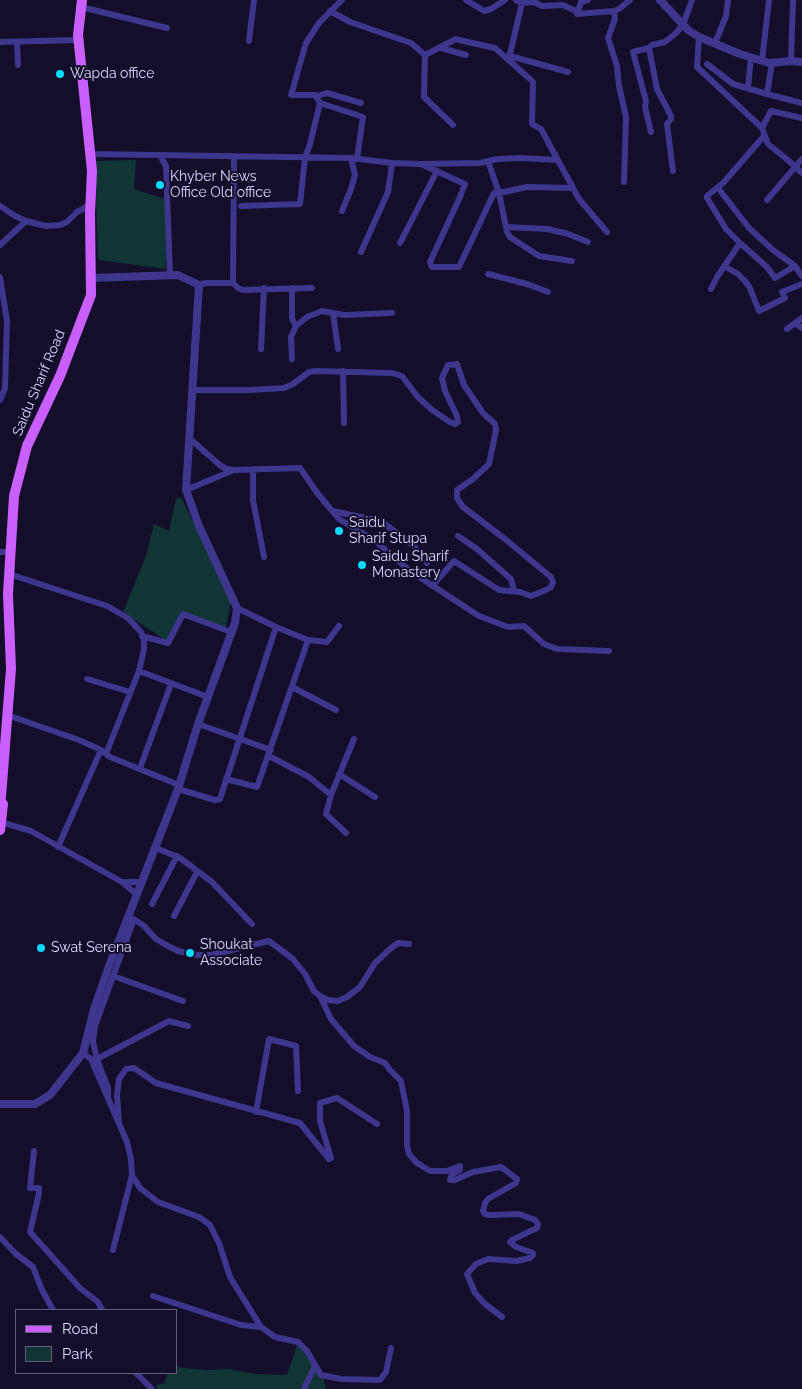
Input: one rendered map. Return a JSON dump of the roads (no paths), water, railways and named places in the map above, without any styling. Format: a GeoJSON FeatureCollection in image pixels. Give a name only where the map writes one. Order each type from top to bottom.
{"type":"FeatureCollection","features":[{"type":"Feature","properties":{"kind":"main road","name":"Saidu Sharif Road"},"geometry":{"type":"LineString","coordinates":[[0,809],[7,740],[10,669],[9,574],[5,552],[14,496],[27,446],[60,376],[91,295],[90,205],[92,171],[78,40],[82,4]]}},
{"type":"Feature","properties":{"kind":"main road"},"geometry":{"type":"LineString","coordinates":[[1,825],[7,740]]}},
{"type":"Feature","properties":{"kind":"street"},"geometry":{"type":"LineString","coordinates":[[248,40],[254,0]]}},
{"type":"Feature","properties":{"kind":"street"},"geometry":{"type":"LineString","coordinates":[[342,0],[318,23],[306,43],[290,95],[318,99],[363,116],[354,159],[354,175],[351,189],[342,211]]}},
{"type":"Feature","properties":{"kind":"street"},"geometry":{"type":"LineString","coordinates":[[466,0],[484,11],[505,0]]}},
{"type":"Feature","properties":{"kind":"street"},"geometry":{"type":"LineString","coordinates":[[516,0],[522,3],[534,2],[542,6],[565,3],[578,12],[581,2],[588,0]]}},
{"type":"Feature","properties":{"kind":"street"},"geometry":{"type":"LineString","coordinates":[[577,14],[614,11],[630,0]]}},
{"type":"Feature","properties":{"kind":"street"},"geometry":{"type":"LineString","coordinates":[[660,0],[688,30],[699,37],[762,61],[802,62]]}},
{"type":"Feature","properties":{"kind":"street"},"geometry":{"type":"LineString","coordinates":[[651,132],[645,107],[646,101],[632,52],[649,48],[670,38],[683,25],[692,0]]}},
{"type":"Feature","properties":{"kind":"street"},"geometry":{"type":"LineString","coordinates":[[715,43],[726,16],[728,0]]}},
{"type":"Feature","properties":{"kind":"street"},"geometry":{"type":"LineString","coordinates":[[762,61],[769,0]]}},
{"type":"Feature","properties":{"kind":"street"},"geometry":{"type":"LineString","coordinates":[[791,61],[793,0]]}},
{"type":"Feature","properties":{"kind":"street"},"geometry":{"type":"LineString","coordinates":[[510,58],[522,3]]}},
{"type":"Feature","properties":{"kind":"street"},"geometry":{"type":"LineString","coordinates":[[82,4],[167,28]]}},
{"type":"Feature","properties":{"kind":"street"},"geometry":{"type":"LineString","coordinates":[[330,11],[350,22],[411,43],[425,55]]}},
{"type":"Feature","properties":{"kind":"street"},"geometry":{"type":"LineString","coordinates":[[614,11],[615,19],[608,38],[617,66],[619,86],[626,116],[624,182]]}},
{"type":"Feature","properties":{"kind":"street"},"geometry":{"type":"LineString","coordinates":[[699,37],[697,67],[762,128],[768,144],[802,173]]}},
{"type":"Feature","properties":{"kind":"street"},"geometry":{"type":"LineString","coordinates":[[425,55],[456,39],[494,48],[510,58],[533,82],[532,124],[541,129],[580,199],[607,232]]}},
{"type":"Feature","properties":{"kind":"street"},"geometry":{"type":"LineString","coordinates":[[0,42],[78,40]]}},
{"type":"Feature","properties":{"kind":"street"},"geometry":{"type":"LineString","coordinates":[[16,42],[18,65]]}},
{"type":"Feature","properties":{"kind":"street"},"geometry":{"type":"LineString","coordinates":[[441,48],[466,55]]}},
{"type":"Feature","properties":{"kind":"street"},"geometry":{"type":"LineString","coordinates":[[649,48],[657,89],[671,116],[667,124],[673,171]]}},
{"type":"Feature","properties":{"kind":"street"},"geometry":{"type":"LineString","coordinates":[[425,55],[424,97],[453,125]]}},
{"type":"Feature","properties":{"kind":"street"},"geometry":{"type":"LineString","coordinates":[[748,87],[751,57]]}},
{"type":"Feature","properties":{"kind":"street"},"geometry":{"type":"LineString","coordinates":[[510,58],[568,72]]}},
{"type":"Feature","properties":{"kind":"street"},"geometry":{"type":"LineString","coordinates":[[768,94],[772,62]]}},
{"type":"Feature","properties":{"kind":"street"},"geometry":{"type":"LineString","coordinates":[[707,64],[733,84],[802,104]]}},
{"type":"Feature","properties":{"kind":"street"},"geometry":{"type":"LineString","coordinates":[[318,99],[327,94],[361,103]]}},
{"type":"Feature","properties":{"kind":"street"},"geometry":{"type":"LineString","coordinates":[[241,206],[300,204],[305,158],[310,144],[318,99]]}},
{"type":"Feature","properties":{"kind":"street"},"geometry":{"type":"LineString","coordinates":[[762,128],[771,111],[802,118]]}},
{"type":"Feature","properties":{"kind":"street"},"geometry":{"type":"LineString","coordinates":[[764,136],[707,198],[726,229],[767,267],[774,278],[795,266]]}},
{"type":"Feature","properties":{"kind":"street"},"geometry":{"type":"LineString","coordinates":[[90,154],[354,159],[420,164],[480,163],[497,159],[520,158],[558,160]]}},
{"type":"Feature","properties":{"kind":"street"},"geometry":{"type":"LineString","coordinates":[[160,155],[166,166],[170,275]]}},
{"type":"Feature","properties":{"kind":"street"},"geometry":{"type":"LineString","coordinates":[[233,283],[234,157]]}},
{"type":"Feature","properties":{"kind":"street"},"geometry":{"type":"LineString","coordinates":[[767,200],[802,159]]}},
{"type":"Feature","properties":{"kind":"street"},"geometry":{"type":"LineString","coordinates":[[488,161],[499,193],[510,237],[535,254],[572,261]]}},
{"type":"Feature","properties":{"kind":"street"},"geometry":{"type":"LineString","coordinates":[[362,252],[388,192],[392,163]]}},
{"type":"Feature","properties":{"kind":"street"},"geometry":{"type":"LineString","coordinates":[[420,164],[463,182],[464,187],[430,262],[432,267],[459,267],[494,193],[527,187],[573,188]]}},
{"type":"Feature","properties":{"kind":"street"},"geometry":{"type":"LineString","coordinates":[[400,242],[437,171]]}},
{"type":"Feature","properties":{"kind":"street"},"geometry":{"type":"LineString","coordinates":[[718,188],[749,228],[773,250],[795,266],[802,276]]}},
{"type":"Feature","properties":{"kind":"street"},"geometry":{"type":"LineString","coordinates":[[0,205],[15,216],[26,221],[46,226],[60,226],[68,222],[77,212],[90,205]]}},
{"type":"Feature","properties":{"kind":"street"},"geometry":{"type":"LineString","coordinates":[[0,245],[26,221]]}},
{"type":"Feature","properties":{"kind":"street"},"geometry":{"type":"LineString","coordinates":[[506,227],[548,229],[588,242]]}},
{"type":"Feature","properties":{"kind":"street"},"geometry":{"type":"LineString","coordinates":[[711,289],[740,243]]}},
{"type":"Feature","properties":{"kind":"street"},"geometry":{"type":"LineString","coordinates":[[724,266],[738,274],[745,281],[750,288],[759,311],[785,298],[782,292],[802,284]]}},
{"type":"Feature","properties":{"kind":"street"},"geometry":{"type":"LineString","coordinates":[[488,274],[527,284],[548,292]]}},
{"type":"Feature","properties":{"kind":"street"},"geometry":{"type":"LineString","coordinates":[[91,278],[170,275],[184,277],[199,286]]}},
{"type":"Feature","properties":{"kind":"street"},"geometry":{"type":"LineString","coordinates":[[0,277],[7,321],[4,388],[0,400]]}},
{"type":"Feature","properties":{"kind":"street"},"geometry":{"type":"LineString","coordinates":[[199,286],[206,283],[233,283],[243,290],[312,288]]}},
{"type":"Feature","properties":{"kind":"street"},"geometry":{"type":"LineString","coordinates":[[108,1098],[108,1088],[93,1042],[95,1026],[113,976],[136,894],[156,848],[179,786],[198,724],[235,623],[236,608],[199,526],[186,490],[194,390],[199,286]]}},
{"type":"Feature","properties":{"kind":"street"},"geometry":{"type":"LineString","coordinates":[[261,349],[264,288]]}},
{"type":"Feature","properties":{"kind":"street"},"geometry":{"type":"LineString","coordinates":[[292,288],[292,320],[296,326]]}},
{"type":"Feature","properties":{"kind":"street"},"geometry":{"type":"LineString","coordinates":[[292,359],[291,337],[296,326],[307,316],[322,311],[344,315],[392,312]]}},
{"type":"Feature","properties":{"kind":"street"},"geometry":{"type":"LineString","coordinates":[[333,313],[338,349]]}},
{"type":"Feature","properties":{"kind":"street"},"geometry":{"type":"LineString","coordinates":[[787,329],[802,318]]}},
{"type":"Feature","properties":{"kind":"street"},"geometry":{"type":"LineString","coordinates":[[796,323],[802,328]]}},
{"type":"Feature","properties":{"kind":"street"},"geometry":{"type":"LineString","coordinates":[[194,390],[284,388],[309,372],[343,371],[397,374],[402,376],[411,390],[427,405],[455,424],[458,422],[457,416],[445,391],[442,378],[448,365],[455,364],[458,366],[464,385],[483,413],[494,424],[496,430],[490,464],[474,479],[457,490],[457,498],[463,508],[505,539],[553,581],[551,587],[533,595],[496,589],[454,561],[432,586]]}},
{"type":"Feature","properties":{"kind":"street"},"geometry":{"type":"LineString","coordinates":[[343,371],[344,423]]}},
{"type":"Feature","properties":{"kind":"street"},"geometry":{"type":"LineString","coordinates":[[189,438],[221,466],[228,469],[300,468],[339,519],[374,540],[410,571],[479,616],[508,627],[524,626],[544,644],[557,649],[609,651]]}},
{"type":"Feature","properties":{"kind":"street"},"geometry":{"type":"LineString","coordinates":[[253,469],[253,500],[264,557]]}},
{"type":"Feature","properties":{"kind":"street"},"geometry":{"type":"LineString","coordinates":[[186,490],[234,470]]}},
{"type":"Feature","properties":{"kind":"street"},"geometry":{"type":"LineString","coordinates":[[332,512],[381,521],[414,546],[428,563]]}},
{"type":"Feature","properties":{"kind":"street"},"geometry":{"type":"LineString","coordinates":[[458,536],[477,549],[511,579],[514,591]]}},
{"type":"Feature","properties":{"kind":"street"},"geometry":{"type":"LineString","coordinates":[[9,574],[107,606],[128,618],[141,632],[142,636],[144,649],[139,671],[104,752],[58,847]]}},
{"type":"Feature","properties":{"kind":"street"},"geometry":{"type":"LineString","coordinates":[[236,608],[308,640],[326,642],[339,626]]}},
{"type":"Feature","properties":{"kind":"street"},"geometry":{"type":"LineString","coordinates":[[142,636],[168,643],[183,614],[231,632]]}},
{"type":"Feature","properties":{"kind":"street"},"geometry":{"type":"LineString","coordinates":[[7,715],[79,740],[179,786],[218,800],[220,799],[276,627]]}},
{"type":"Feature","properties":{"kind":"street"},"geometry":{"type":"LineString","coordinates":[[226,779],[257,787],[308,640]]}},
{"type":"Feature","properties":{"kind":"street"},"geometry":{"type":"LineString","coordinates":[[139,671],[208,697]]}},
{"type":"Feature","properties":{"kind":"street"},"geometry":{"type":"LineString","coordinates":[[87,679],[130,692]]}},
{"type":"Feature","properties":{"kind":"street"},"geometry":{"type":"LineString","coordinates":[[140,768],[171,684]]}},
{"type":"Feature","properties":{"kind":"street"},"geometry":{"type":"LineString","coordinates":[[292,687],[336,710]]}},
{"type":"Feature","properties":{"kind":"street"},"geometry":{"type":"LineString","coordinates":[[198,724],[240,739],[270,753],[309,777],[331,795]]}},
{"type":"Feature","properties":{"kind":"street"},"geometry":{"type":"LineString","coordinates":[[346,833],[326,814],[331,795],[354,739]]}},
{"type":"Feature","properties":{"kind":"street"},"geometry":{"type":"LineString","coordinates":[[340,774],[375,797]]}},
{"type":"Feature","properties":{"kind":"street"},"geometry":{"type":"LineString","coordinates":[[1,825],[31,831],[122,882],[136,894]]}},
{"type":"Feature","properties":{"kind":"street"},"geometry":{"type":"LineString","coordinates":[[156,848],[176,856],[212,882],[252,924]]}},
{"type":"Feature","properties":{"kind":"street"},"geometry":{"type":"LineString","coordinates":[[152,904],[176,856]]}},
{"type":"Feature","properties":{"kind":"street"},"geometry":{"type":"LineString","coordinates":[[174,916],[198,872]]}},
{"type":"Feature","properties":{"kind":"street"},"geometry":{"type":"LineString","coordinates":[[122,882],[142,882]]}},
{"type":"Feature","properties":{"kind":"street"},"geometry":{"type":"LineString","coordinates":[[131,917],[166,946],[197,955],[211,955],[269,941],[292,959],[305,974],[314,991],[328,1000],[338,1001],[360,987],[376,963],[390,949],[398,943],[409,944]]}},
{"type":"Feature","properties":{"kind":"street"},"geometry":{"type":"LineString","coordinates":[[0,1104],[35,1104],[50,1095],[83,1053],[94,1010],[131,917]]}},
{"type":"Feature","properties":{"kind":"street"},"geometry":{"type":"LineString","coordinates":[[113,976],[183,1001]]}},
{"type":"Feature","properties":{"kind":"street"},"geometry":{"type":"LineString","coordinates":[[320,996],[331,1019],[354,1046],[370,1057],[385,1063],[402,1081],[407,1112],[407,1146],[409,1154],[417,1163],[430,1171],[447,1171],[460,1166],[460,1170],[452,1174],[450,1180],[455,1180],[473,1172],[501,1167],[517,1179],[516,1183],[488,1200],[483,1211],[485,1214],[490,1215],[519,1214],[535,1220],[538,1224],[537,1228],[510,1242],[512,1245],[534,1255],[517,1261],[488,1259],[476,1264],[467,1274],[475,1293],[485,1304],[502,1317]]}},
{"type":"Feature","properties":{"kind":"street"},"geometry":{"type":"LineString","coordinates":[[97,1059],[169,1021],[188,1026]]}},
{"type":"Feature","properties":{"kind":"street"},"geometry":{"type":"LineString","coordinates":[[256,1112],[268,1039],[296,1046],[298,1091]]}},
{"type":"Feature","properties":{"kind":"street"},"geometry":{"type":"LineString","coordinates":[[83,1053],[91,1059],[127,1142],[131,1159],[132,1175],[113,1250]]}},
{"type":"Feature","properties":{"kind":"street"},"geometry":{"type":"LineString","coordinates":[[119,1123],[118,1079],[126,1069],[134,1068],[156,1082],[300,1123],[329,1159],[331,1158],[320,1121],[320,1103],[337,1098],[377,1124]]}},
{"type":"Feature","properties":{"kind":"street"},"geometry":{"type":"LineString","coordinates":[[34,1151],[30,1188],[39,1188],[39,1193],[30,1232],[80,1288],[98,1302],[102,1309]]}},
{"type":"Feature","properties":{"kind":"street"},"geometry":{"type":"LineString","coordinates":[[132,1175],[140,1188],[158,1202],[198,1217],[210,1225],[219,1243],[230,1277],[261,1327],[275,1337],[298,1342],[307,1351],[320,1375],[330,1378],[380,1380],[386,1372],[391,1348]]}},
{"type":"Feature","properties":{"kind":"street"},"geometry":{"type":"LineString","coordinates":[[0,1237],[33,1268],[52,1309]]}},
{"type":"Feature","properties":{"kind":"street"},"geometry":{"type":"LineString","coordinates":[[153,1296],[241,1325],[261,1327]]}},
{"type":"Feature","properties":{"kind":"street"},"geometry":{"type":"LineString","coordinates":[[304,1389],[315,1366],[314,1364]]}},
{"type":"Feature","properties":{"kind":"street"},"geometry":{"type":"LineString","coordinates":[[137,1374],[152,1389]]}},
{"type":"Feature","properties":{"kind":"place","name":"Wapda office"},"geometry":{"type":"Point","coordinates":[60,74]}},
{"type":"Feature","properties":{"kind":"place","name":"Khyber News Office Old office"},"geometry":{"type":"Point","coordinates":[160,185]}},
{"type":"Feature","properties":{"kind":"place","name":"Saidu Sharif Stupa"},"geometry":{"type":"Point","coordinates":[339,531]}},
{"type":"Feature","properties":{"kind":"place","name":"Saidu Sharif Monastery"},"geometry":{"type":"Point","coordinates":[362,565]}},
{"type":"Feature","properties":{"kind":"place","name":"Swat Serena"},"geometry":{"type":"Point","coordinates":[41,948]}},
{"type":"Feature","properties":{"kind":"place","name":"Shoukat Associate"},"geometry":{"type":"Point","coordinates":[190,953]}}]}
